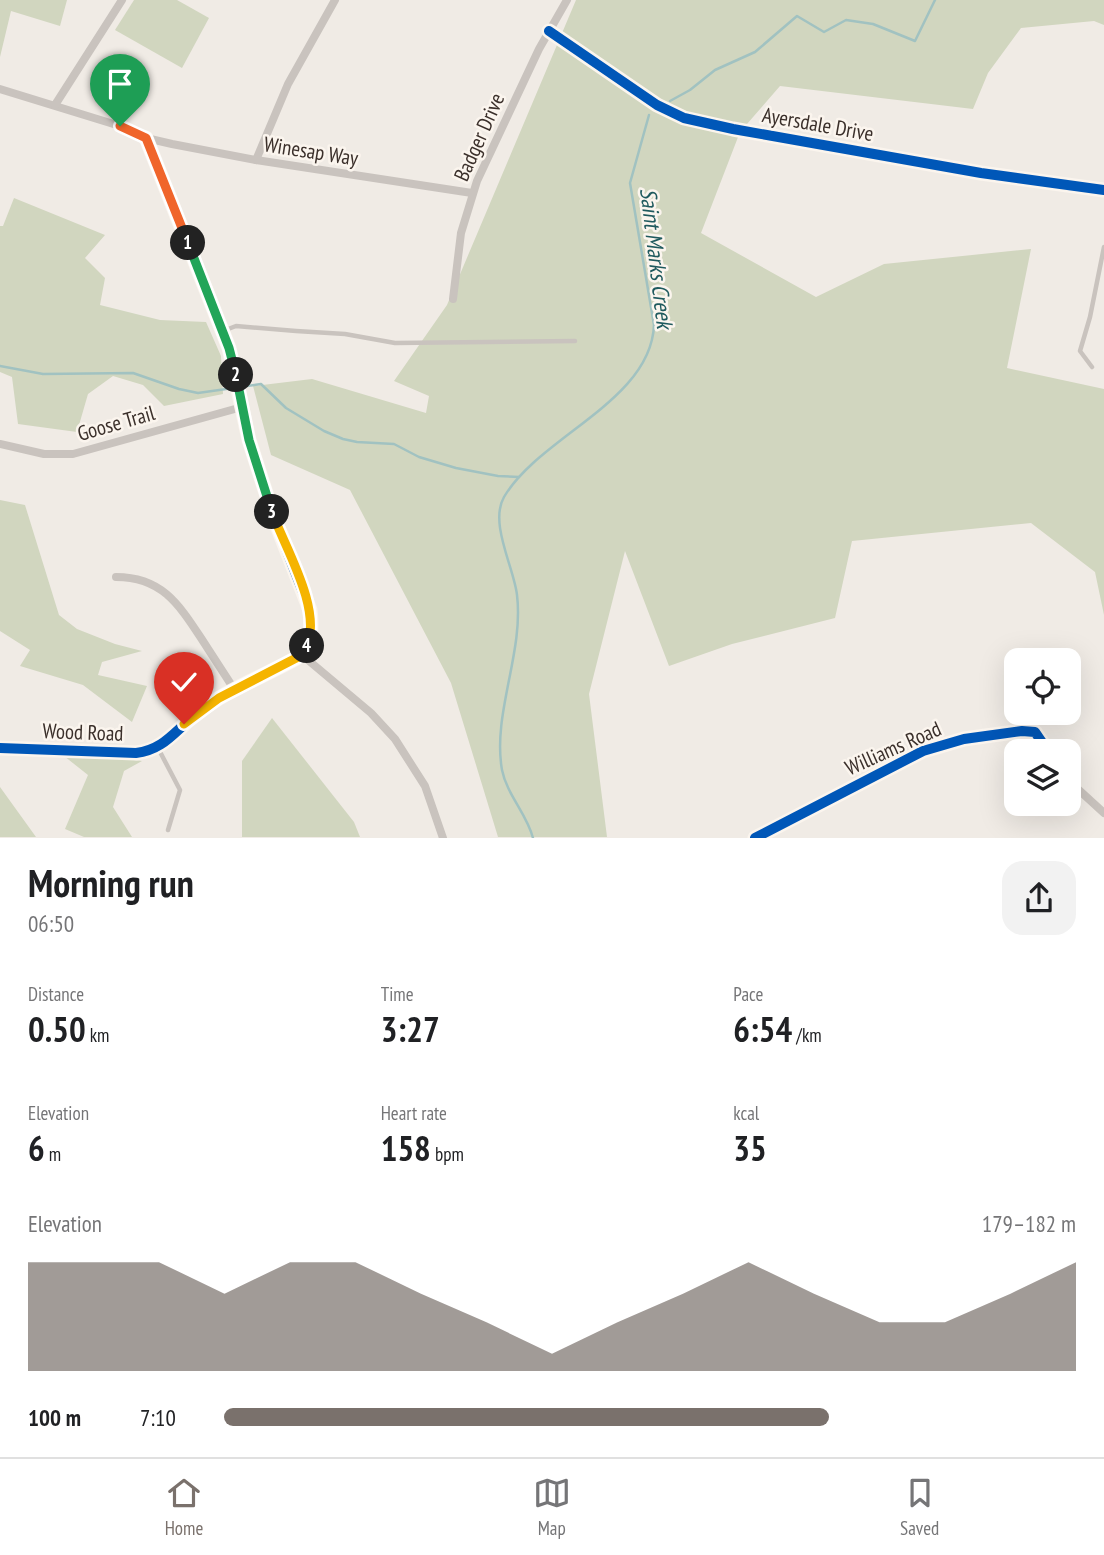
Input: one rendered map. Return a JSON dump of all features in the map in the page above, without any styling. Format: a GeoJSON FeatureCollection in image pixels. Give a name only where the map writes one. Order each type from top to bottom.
{"type":"FeatureCollection","features":[{"type":"Feature","properties":{"kind":"street"},"geometry":{"type":"LineString","coordinates":[[55,105],[122,0]]}},
{"type":"Feature","properties":{"kind":"street"},"geometry":{"type":"LineString","coordinates":[[256,160],[288,85],[335,0]]}},
{"type":"Feature","properties":{"kind":"street","name":"Badger Drive"},"geometry":{"type":"LineString","coordinates":[[453,299],[461,233],[472,193],[518,92],[567,0]]}},
{"type":"Feature","properties":{"kind":"street","name":"Ayersdale Drive"},"geometry":{"type":"LineString","coordinates":[[549,31],[657,105],[684,118],[981,173],[1104,190]]}},
{"type":"Feature","properties":{"kind":"street"},"geometry":{"type":"LineString","coordinates":[[0,89],[120,126],[146,138],[229,348],[263,484],[310,610],[311,634],[302,655],[206,706],[158,748]]}},
{"type":"Feature","properties":{"kind":"street","name":"Winesap Way"},"geometry":{"type":"LineString","coordinates":[[146,138],[256,160],[472,193]]}},
{"type":"Feature","properties":{"kind":"street","name":"Goose Trail"},"geometry":{"type":"LineString","coordinates":[[0,444],[44,454],[73,454],[242,407]]}},
{"type":"Feature","properties":{"kind":"street"},"geometry":{"type":"LineString","coordinates":[[116,577],[135,577],[153,584],[178,602],[234,689]]}},
{"type":"Feature","properties":{"kind":"street"},"geometry":{"type":"LineString","coordinates":[[302,655],[371,713],[395,739],[425,786],[443,838]]}},
{"type":"Feature","properties":{"kind":"street","name":"Williams Road"},"geometry":{"type":"LineString","coordinates":[[755,838],[876,774],[939,746],[964,739],[1022,730],[1035,733],[1039,739]]}},
{"type":"Feature","properties":{"kind":"street","name":"Wood Road"},"geometry":{"type":"LineString","coordinates":[[0,748],[136,753],[158,748]]}},
{"type":"Feature","properties":{"kind":"street"},"geometry":{"type":"LineString","coordinates":[[1081,791],[1104,813]]}},
{"type":"Feature","properties":{"kind":"lane"},"geometry":{"type":"LineString","coordinates":[[1092,367],[1080,351],[1104,247]]}},
{"type":"Feature","properties":{"kind":"lane"},"geometry":{"type":"LineString","coordinates":[[223,331],[236,326],[345,334],[395,343],[575,341]]}},
{"type":"Feature","properties":{"kind":"lane"},"geometry":{"type":"LineString","coordinates":[[158,748],[180,790],[168,830]]}},
{"type":"Feature","properties":{"kind":"green space"},"geometry":{"type":"Polygon","coordinates":[[[0,0],[67,0],[60,26],[11,11],[0,57],[0,0]]]}},
{"type":"Feature","properties":{"kind":"green space"},"geometry":{"type":"Polygon","coordinates":[[[134,0],[177,0],[209,18],[182,68],[115,30],[134,0]]]}},
{"type":"Feature","properties":{"kind":"green space"},"geometry":{"type":"Polygon","coordinates":[[[576,0],[1104,0],[1104,25],[1094,21],[1021,28],[988,73],[973,109],[780,86],[740,132],[701,233],[816,297],[884,264],[1031,249],[1007,368],[1104,389],[1104,615],[1095,572],[1031,523],[852,541],[835,618],[732,644],[669,666],[625,551],[589,694],[607,837],[498,837],[451,683],[350,490],[271,455],[253,386],[312,379],[426,413],[429,396],[394,381],[447,305],[576,0]]]}},
{"type":"Feature","properties":{"kind":"green space"},"geometry":{"type":"Polygon","coordinates":[[[14,198],[105,235],[85,258],[105,278],[100,305],[160,320],[206,322],[221,356],[223,394],[164,406],[143,385],[113,376],[88,394],[77,432],[18,424],[12,377],[0,372],[0,226],[3,226],[14,198]]]}},
{"type":"Feature","properties":{"kind":"green space"},"geometry":{"type":"Polygon","coordinates":[[[0,500],[25,505],[59,615],[77,629],[142,651],[102,662],[98,675],[147,686],[132,722],[83,685],[20,666],[30,650],[0,631],[0,500]]]}},
{"type":"Feature","properties":{"kind":"green space"},"geometry":{"type":"Polygon","coordinates":[[[272,718],[354,822],[360,837],[242,837],[242,761],[272,718]]]}},
{"type":"Feature","properties":{"kind":"green space"},"geometry":{"type":"Polygon","coordinates":[[[83,754],[142,761],[124,771],[113,807],[132,837],[84,837],[65,829],[88,775],[64,756],[83,754]]]}},
{"type":"Feature","properties":{"kind":"green space"},"geometry":{"type":"Polygon","coordinates":[[[0,787],[36,837],[0,837],[0,787]]]}},
{"type":"Feature","properties":{"kind":"waterway","name":"Saint Marks Creek"},"geometry":{"type":"LineString","coordinates":[[670,101],[690,90],[715,70],[755,52],[797,16],[824,32],[846,20],[873,24],[915,41],[935,0]]}},
{"type":"Feature","properties":{"kind":"waterway","name":"Saint Marks Creek"},"geometry":{"type":"LineString","coordinates":[[533,838],[502,770],[501,727],[518,617],[515,584],[501,532],[500,508],[504,497],[521,475],[615,397],[634,375],[648,352],[654,325],[630,183],[649,115]]}},
{"type":"Feature","properties":{"kind":"waterway"},"geometry":{"type":"LineString","coordinates":[[0,366],[43,374],[133,373],[198,393],[261,384],[286,408],[343,439],[394,444],[419,457],[456,468],[519,477]]}},
{"type":"Feature","properties":{"kind":"cycle path"},"geometry":{"type":"LineString","coordinates":[[549,31],[657,105],[684,118],[981,173],[1104,190]]}},
{"type":"Feature","properties":{"kind":"cycle path"},"geometry":{"type":"LineString","coordinates":[[0,748],[136,753],[154,748],[206,706],[302,655],[309,638],[310,610],[274,518],[249,440],[229,348],[146,138]]}},
{"type":"Feature","properties":{"kind":"cycle path"},"geometry":{"type":"LineString","coordinates":[[755,838],[923,751],[964,739],[1022,731],[1035,732],[1040,739]]}},
{"type":"Feature","properties":{"kind":"route"},"geometry":{"type":"LineString","coordinates":[[120,126],[146,138],[229,348],[249,440],[274,518],[310,610],[311,634],[302,655],[219,698],[184,724]]}}]}
